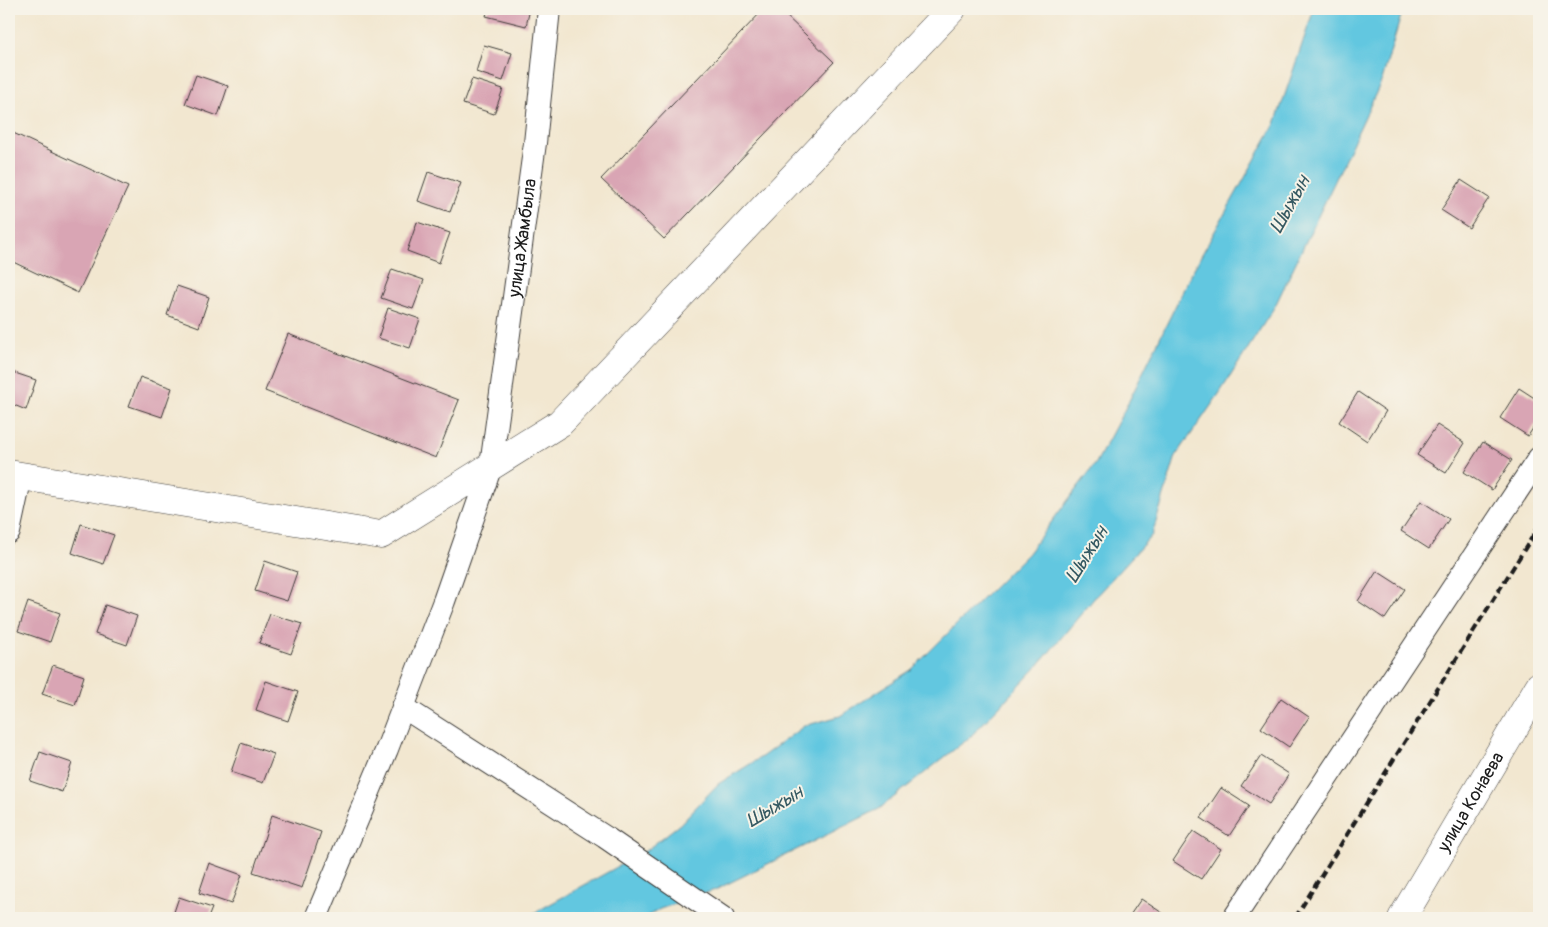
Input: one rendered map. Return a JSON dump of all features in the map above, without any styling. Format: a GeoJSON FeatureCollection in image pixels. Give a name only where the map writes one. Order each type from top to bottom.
{"type":"FeatureCollection","features":[{"type":"Feature","properties":{"kind":"street","name":"улица Жамбыла"},"geometry":{"type":"LineString","coordinates":[[316,918],[403,707],[444,601],[491,466],[535,143],[549,9]]}},
{"type":"Feature","properties":{"kind":"street"},"geometry":{"type":"LineString","coordinates":[[9,532],[15,475],[381,535],[560,423],[952,9]]}},
{"type":"Feature","properties":{"kind":"street"},"geometry":{"type":"LineString","coordinates":[[1234,918],[1539,458]]}},
{"type":"Feature","properties":{"kind":"street","name":"улица Конаева"},"geometry":{"type":"LineString","coordinates":[[1402,918],[1539,686]]}},
{"type":"Feature","properties":{"kind":"street"},"geometry":{"type":"LineString","coordinates":[[403,707],[605,837],[723,918]]}},
{"type":"Feature","properties":{"kind":"water","name":"Шыжын"},"geometry":{"type":"Polygon","coordinates":[[[1314,9],[1403,9],[1382,80],[1334,183],[1275,306],[1219,394],[1176,456],[1152,535],[1097,595],[1036,668],[970,737],[879,809],[715,890],[660,909],[644,918],[525,918],[644,852],[680,824],[718,784],[763,756],[804,726],[840,716],[911,670],[1028,553],[1096,463],[1128,403],[1192,272],[1275,124],[1314,9]]]}},
{"type":"Feature","properties":{"kind":"building"},"geometry":{"type":"Polygon","coordinates":[[[488,9],[530,9],[526,26],[486,16],[488,9]]]}},
{"type":"Feature","properties":{"kind":"building"},"geometry":{"type":"Polygon","coordinates":[[[764,9],[779,9],[834,62],[664,239],[601,179],[764,9]]]}},
{"type":"Feature","properties":{"kind":"building"},"geometry":{"type":"Polygon","coordinates":[[[484,45],[512,53],[503,81],[476,72],[484,45]]]}},
{"type":"Feature","properties":{"kind":"building"},"geometry":{"type":"Polygon","coordinates":[[[196,75],[228,86],[218,116],[185,104],[196,75]]]}},
{"type":"Feature","properties":{"kind":"building"},"geometry":{"type":"Polygon","coordinates":[[[472,79],[503,89],[494,114],[463,104],[472,79]]]}},
{"type":"Feature","properties":{"kind":"building"},"geometry":{"type":"Polygon","coordinates":[[[9,131],[128,187],[78,293],[9,260],[9,131]]]}},
{"type":"Feature","properties":{"kind":"building"},"geometry":{"type":"Polygon","coordinates":[[[428,172],[461,183],[450,212],[418,201],[428,172]]]}},
{"type":"Feature","properties":{"kind":"building"},"geometry":{"type":"Polygon","coordinates":[[[1461,180],[1489,198],[1469,228],[1441,210],[1461,180]]]}},
{"type":"Feature","properties":{"kind":"building"},"geometry":{"type":"Polygon","coordinates":[[[417,222],[450,233],[439,263],[407,251],[417,222]]]}},
{"type":"Feature","properties":{"kind":"building"},"geometry":{"type":"Polygon","coordinates":[[[392,269],[424,280],[413,309],[381,298],[392,269]]]}},
{"type":"Feature","properties":{"kind":"building"},"geometry":{"type":"Polygon","coordinates":[[[177,286],[209,297],[199,327],[167,315],[177,286]]]}},
{"type":"Feature","properties":{"kind":"building"},"geometry":{"type":"Polygon","coordinates":[[[388,308],[420,319],[410,348],[378,338],[388,308]]]}},
{"type":"Feature","properties":{"kind":"building"},"geometry":{"type":"Polygon","coordinates":[[[288,334],[459,400],[436,458],[265,391],[288,334]]]}},
{"type":"Feature","properties":{"kind":"building"},"geometry":{"type":"Polygon","coordinates":[[[9,371],[36,380],[26,410],[9,403],[9,371]]]}},
{"type":"Feature","properties":{"kind":"building"},"geometry":{"type":"Polygon","coordinates":[[[140,377],[172,388],[162,417],[129,406],[140,377]]]}},
{"type":"Feature","properties":{"kind":"building"},"geometry":{"type":"Polygon","coordinates":[[[1519,388],[1539,401],[1539,419],[1528,436],[1500,418],[1519,388]]]}},
{"type":"Feature","properties":{"kind":"building"},"geometry":{"type":"Polygon","coordinates":[[[1358,392],[1386,411],[1367,441],[1339,422],[1358,392]]]}},
{"type":"Feature","properties":{"kind":"building"},"geometry":{"type":"Polygon","coordinates":[[[1437,425],[1465,443],[1446,473],[1417,455],[1437,425]]]}},
{"type":"Feature","properties":{"kind":"building"},"geometry":{"type":"Polygon","coordinates":[[[1483,442],[1512,460],[1492,490],[1464,472],[1483,442]]]}},
{"type":"Feature","properties":{"kind":"building"},"geometry":{"type":"Polygon","coordinates":[[[1421,501],[1449,519],[1429,549],[1401,531],[1421,501]]]}},
{"type":"Feature","properties":{"kind":"building"},"geometry":{"type":"Polygon","coordinates":[[[81,524],[114,535],[103,564],[72,553],[81,524]]]}},
{"type":"Feature","properties":{"kind":"building"},"geometry":{"type":"Polygon","coordinates":[[[265,561],[297,572],[287,601],[255,591],[265,561]]]}},
{"type":"Feature","properties":{"kind":"building"},"geometry":{"type":"Polygon","coordinates":[[[1377,571],[1405,589],[1385,619],[1358,601],[1377,571]]]}},
{"type":"Feature","properties":{"kind":"building"},"geometry":{"type":"Polygon","coordinates":[[[28,602],[60,613],[50,642],[18,631],[28,602]]]}},
{"type":"Feature","properties":{"kind":"building"},"geometry":{"type":"Polygon","coordinates":[[[105,605],[137,616],[127,645],[95,634],[105,605]]]}},
{"type":"Feature","properties":{"kind":"building"},"geometry":{"type":"Polygon","coordinates":[[[270,614],[302,624],[291,654],[259,643],[270,614]]]}},
{"type":"Feature","properties":{"kind":"building"},"geometry":{"type":"Polygon","coordinates":[[[53,665],[84,676],[75,705],[42,694],[53,665]]]}},
{"type":"Feature","properties":{"kind":"building"},"geometry":{"type":"Polygon","coordinates":[[[266,681],[298,692],[288,721],[256,710],[266,681]]]}},
{"type":"Feature","properties":{"kind":"building"},"geometry":{"type":"Polygon","coordinates":[[[1281,698],[1309,717],[1289,747],[1261,728],[1281,698]]]}},
{"type":"Feature","properties":{"kind":"building"},"geometry":{"type":"Polygon","coordinates":[[[241,743],[274,754],[263,783],[231,772],[241,743]]]}},
{"type":"Feature","properties":{"kind":"building"},"geometry":{"type":"Polygon","coordinates":[[[40,752],[72,763],[62,792],[30,781],[40,752]]]}},
{"type":"Feature","properties":{"kind":"building"},"geometry":{"type":"Polygon","coordinates":[[[1261,756],[1289,774],[1269,804],[1241,786],[1261,756]]]}},
{"type":"Feature","properties":{"kind":"building"},"geometry":{"type":"Polygon","coordinates":[[[1221,788],[1249,806],[1229,836],[1201,818],[1221,788]]]}},
{"type":"Feature","properties":{"kind":"building"},"geometry":{"type":"Polygon","coordinates":[[[272,815],[321,832],[302,888],[253,872],[272,815]]]}},
{"type":"Feature","properties":{"kind":"building"},"geometry":{"type":"Polygon","coordinates":[[[1193,831],[1221,849],[1201,879],[1173,861],[1193,831]]]}},
{"type":"Feature","properties":{"kind":"building"},"geometry":{"type":"Polygon","coordinates":[[[209,863],[242,875],[231,904],[199,893],[209,863]]]}},
{"type":"Feature","properties":{"kind":"building"},"geometry":{"type":"Polygon","coordinates":[[[179,897],[212,908],[208,918],[172,918],[179,897]]]}},
{"type":"Feature","properties":{"kind":"building"},"geometry":{"type":"Polygon","coordinates":[[[1141,899],[1170,918],[1128,918],[1141,899]]]}},
{"type":"Feature","properties":{"kind":"railway"},"geometry":{"type":"LineString","coordinates":[[1295,918],[1539,526]]}}]}
